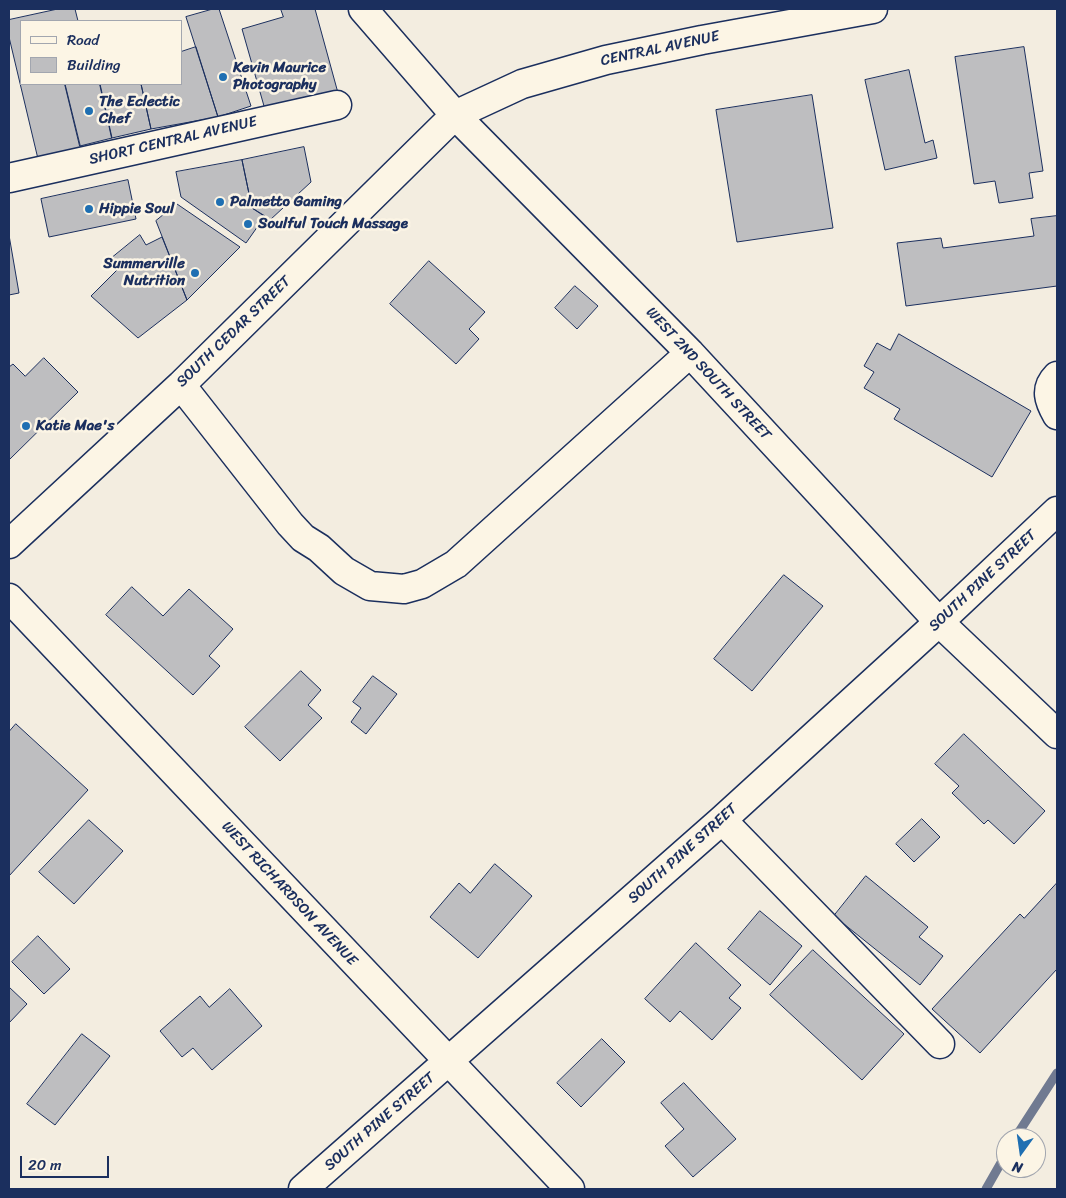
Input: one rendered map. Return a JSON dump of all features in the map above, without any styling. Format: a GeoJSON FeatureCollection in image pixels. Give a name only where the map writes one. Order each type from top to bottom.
{"type":"FeatureCollection","features":[{"type":"Feature","properties":{"kind":"street","name":"WEST 2ND SOUTH STREET"},"geometry":{"type":"LineString","coordinates":[[363,9],[455,115],[690,353],[939,622],[1057,734]]}},
{"type":"Feature","properties":{"kind":"street","name":"CENTRAL AVENUE"},"geometry":{"type":"LineString","coordinates":[[455,115],[522,84],[606,60],[702,40],[873,9]]}},
{"type":"Feature","properties":{"kind":"street","name":"SHORT CENTRAL AVENUE"},"geometry":{"type":"LineString","coordinates":[[13,177],[337,105]]}},
{"type":"Feature","properties":{"kind":"street","name":"SOUTH CEDAR STREET"},"geometry":{"type":"LineString","coordinates":[[9,544],[181,385],[455,115]]}},
{"type":"Feature","properties":{"kind":"street"},"geometry":{"type":"LineString","coordinates":[[181,385],[303,538],[319,548],[344,571],[370,586],[404,589],[422,584],[456,564],[690,353]]}},
{"type":"Feature","properties":{"kind":"street"},"geometry":{"type":"LineString","coordinates":[[1057,376],[1052,381],[1048,392],[1050,403],[1057,416]]}},
{"type":"Feature","properties":{"kind":"street","name":"SOUTH PINE STREET"},"geometry":{"type":"LineString","coordinates":[[303,1189],[722,820],[939,622],[1057,511]]}},
{"type":"Feature","properties":{"kind":"street","name":"WEST RICHARDSON AVENUE"},"geometry":{"type":"LineString","coordinates":[[9,598],[570,1189]]}},
{"type":"Feature","properties":{"kind":"street"},"geometry":{"type":"LineString","coordinates":[[722,820],[940,1044]]}},
{"type":"Feature","properties":{"kind":"building"},"geometry":{"type":"Polygon","coordinates":[[[58,9],[75,9],[78,20],[20,20],[20,83],[9,37],[9,20],[58,9]]]}},
{"type":"Feature","properties":{"kind":"building","name":"Kevin Maurice Photography"},"geometry":{"type":"Polygon","coordinates":[[[219,9],[251,106],[218,117],[186,17],[219,9]]]}},
{"type":"Feature","properties":{"kind":"building"},"geometry":{"type":"Polygon","coordinates":[[[281,9],[315,9],[338,93],[266,113],[242,29],[283,17],[281,9]]]}},
{"type":"Feature","properties":{"kind":"building"},"geometry":{"type":"Polygon","coordinates":[[[196,47],[218,117],[151,129],[141,85],[182,85],[182,52],[196,47]]]}},
{"type":"Feature","properties":{"kind":"building"},"geometry":{"type":"Polygon","coordinates":[[[1024,47],[1043,171],[1029,173],[1033,198],[999,203],[995,181],[974,184],[955,57],[1024,47]]]}},
{"type":"Feature","properties":{"kind":"building"},"geometry":{"type":"Polygon","coordinates":[[[909,70],[925,143],[933,140],[937,158],[885,170],[865,80],[909,70]]]}},
{"type":"Feature","properties":{"kind":"building"},"geometry":{"type":"Polygon","coordinates":[[[20,85],[65,85],[81,149],[38,159],[20,85]]]}},
{"type":"Feature","properties":{"kind":"building","name":"The Eclectic Chef"},"geometry":{"type":"Polygon","coordinates":[[[65,85],[100,85],[112,138],[80,146],[65,85]]]}},
{"type":"Feature","properties":{"kind":"building"},"geometry":{"type":"Polygon","coordinates":[[[100,85],[141,85],[151,129],[112,138],[100,85]]]}},
{"type":"Feature","properties":{"kind":"building"},"geometry":{"type":"Polygon","coordinates":[[[812,95],[833,228],[737,242],[716,110],[812,95]]]}},
{"type":"Feature","properties":{"kind":"building"},"geometry":{"type":"Polygon","coordinates":[[[304,147],[311,182],[270,220],[252,208],[242,160],[304,147]]]}},
{"type":"Feature","properties":{"kind":"building","name":"Palmetto Gaming"},"geometry":{"type":"Polygon","coordinates":[[[242,160],[252,208],[265,216],[246,243],[181,197],[176,172],[242,160]]]}},
{"type":"Feature","properties":{"kind":"building","name":"Hippie Soul"},"geometry":{"type":"Polygon","coordinates":[[[128,180],[136,219],[49,237],[41,199],[128,180]]]}},
{"type":"Feature","properties":{"kind":"building","name":"Summerville Nutrition"},"geometry":{"type":"Polygon","coordinates":[[[177,204],[240,247],[187,300],[156,221],[177,204]]]}},
{"type":"Feature","properties":{"kind":"building"},"geometry":{"type":"Polygon","coordinates":[[[1057,216],[1057,286],[906,306],[897,243],[941,238],[943,248],[1034,236],[1031,219],[1057,216]]]}},
{"type":"Feature","properties":{"kind":"building"},"geometry":{"type":"Polygon","coordinates":[[[9,235],[19,293],[9,295],[9,235]]]}},
{"type":"Feature","properties":{"kind":"building"},"geometry":{"type":"Polygon","coordinates":[[[140,235],[146,245],[162,237],[187,300],[138,338],[91,296],[121,266],[113,257],[140,235]]]}},
{"type":"Feature","properties":{"kind":"building"},"geometry":{"type":"Polygon","coordinates":[[[429,261],[485,312],[469,329],[479,339],[456,364],[390,304],[429,261]]]}},
{"type":"Feature","properties":{"kind":"building"},"geometry":{"type":"Polygon","coordinates":[[[575,286],[598,306],[577,329],[555,308],[575,286]]]}},
{"type":"Feature","properties":{"kind":"building"},"geometry":{"type":"Polygon","coordinates":[[[899,334],[1031,411],[992,477],[894,419],[900,409],[864,388],[874,372],[864,366],[877,343],[890,350],[899,334]]]}},
{"type":"Feature","properties":{"kind":"building","name":"Katie Mae's"},"geometry":{"type":"Polygon","coordinates":[[[44,358],[78,392],[9,460],[9,367],[13,364],[25,376],[44,358]]]}},
{"type":"Feature","properties":{"kind":"building"},"geometry":{"type":"Polygon","coordinates":[[[784,575],[823,606],[752,691],[714,659],[784,575]]]}},
{"type":"Feature","properties":{"kind":"building"},"geometry":{"type":"Polygon","coordinates":[[[132,587],[163,616],[189,589],[233,629],[209,656],[220,666],[193,695],[106,615],[132,587]]]}},
{"type":"Feature","properties":{"kind":"building"},"geometry":{"type":"Polygon","coordinates":[[[301,671],[321,690],[308,705],[322,718],[280,761],[245,727],[301,671]]]}},
{"type":"Feature","properties":{"kind":"building"},"geometry":{"type":"Polygon","coordinates":[[[373,676],[397,694],[366,734],[351,722],[361,708],[353,702],[373,676]]]}},
{"type":"Feature","properties":{"kind":"building"},"geometry":{"type":"Polygon","coordinates":[[[16,724],[88,790],[9,876],[9,732],[16,724]]]}},
{"type":"Feature","properties":{"kind":"building"},"geometry":{"type":"Polygon","coordinates":[[[964,734],[1045,811],[1014,844],[988,820],[984,824],[952,793],[959,786],[935,764],[964,734]]]}},
{"type":"Feature","properties":{"kind":"building"},"geometry":{"type":"Polygon","coordinates":[[[922,819],[940,837],[914,862],[896,844],[922,819]]]}},
{"type":"Feature","properties":{"kind":"building"},"geometry":{"type":"Polygon","coordinates":[[[89,820],[123,851],[74,904],[39,872],[89,820]]]}},
{"type":"Feature","properties":{"kind":"building"},"geometry":{"type":"Polygon","coordinates":[[[495,864],[532,896],[478,958],[430,917],[459,883],[470,893],[495,864]]]}},
{"type":"Feature","properties":{"kind":"building"},"geometry":{"type":"Polygon","coordinates":[[[866,876],[928,927],[919,937],[943,956],[920,985],[834,916],[866,876]]]}},
{"type":"Feature","properties":{"kind":"building"},"geometry":{"type":"Polygon","coordinates":[[[1057,883],[1057,969],[980,1053],[932,1009],[1020,914],[1024,918],[1057,883]]]}},
{"type":"Feature","properties":{"kind":"building"},"geometry":{"type":"Polygon","coordinates":[[[760,911],[802,946],[770,985],[728,949],[760,911]]]}},
{"type":"Feature","properties":{"kind":"building"},"geometry":{"type":"Polygon","coordinates":[[[38,936],[70,969],[44,994],[12,962],[38,936]]]}},
{"type":"Feature","properties":{"kind":"building"},"geometry":{"type":"Polygon","coordinates":[[[696,943],[741,985],[729,998],[741,1008],[712,1040],[680,1011],[670,1022],[645,999],[696,943]]]}},
{"type":"Feature","properties":{"kind":"building"},"geometry":{"type":"Polygon","coordinates":[[[813,950],[904,1034],[862,1080],[770,995],[813,950]]]}},
{"type":"Feature","properties":{"kind":"building"},"geometry":{"type":"Polygon","coordinates":[[[9,987],[27,1004],[9,1023],[9,987]]]}},
{"type":"Feature","properties":{"kind":"building"},"geometry":{"type":"Polygon","coordinates":[[[230,989],[262,1026],[212,1070],[193,1048],[182,1057],[160,1031],[200,996],[209,1007],[230,989]]]}},
{"type":"Feature","properties":{"kind":"building"},"geometry":{"type":"Polygon","coordinates":[[[82,1034],[110,1056],[55,1125],[27,1104],[82,1034]]]}},
{"type":"Feature","properties":{"kind":"building"},"geometry":{"type":"Polygon","coordinates":[[[602,1039],[625,1062],[581,1107],[557,1083],[602,1039]]]}},
{"type":"Feature","properties":{"kind":"building"},"geometry":{"type":"Polygon","coordinates":[[[684,1083],[736,1139],[693,1177],[665,1146],[684,1129],[661,1103],[684,1083]]]}},
{"type":"Feature","properties":{"kind":"waterway"},"geometry":{"type":"LineString","coordinates":[[1021,1128],[1057,1073]]}},
{"type":"Feature","properties":{"kind":"waterway"},"geometry":{"type":"LineString","coordinates":[[986,1189],[996,1172]]}},
{"type":"Feature","properties":{"kind":"place","name":"Kevin Maurice Photography"},"geometry":{"type":"Point","coordinates":[223,77]}},
{"type":"Feature","properties":{"kind":"place","name":"The Eclectic Chef"},"geometry":{"type":"Point","coordinates":[89,111]}},
{"type":"Feature","properties":{"kind":"place","name":"Palmetto Gaming"},"geometry":{"type":"Point","coordinates":[220,202]}},
{"type":"Feature","properties":{"kind":"place","name":"Hippie Soul"},"geometry":{"type":"Point","coordinates":[89,209]}},
{"type":"Feature","properties":{"kind":"place","name":"Soulful Touch Massage"},"geometry":{"type":"Point","coordinates":[248,224]}},
{"type":"Feature","properties":{"kind":"place","name":"Summerville Nutrition"},"geometry":{"type":"Point","coordinates":[195,273]}},
{"type":"Feature","properties":{"kind":"place","name":"Katie Mae's"},"geometry":{"type":"Point","coordinates":[26,426]}}]}
